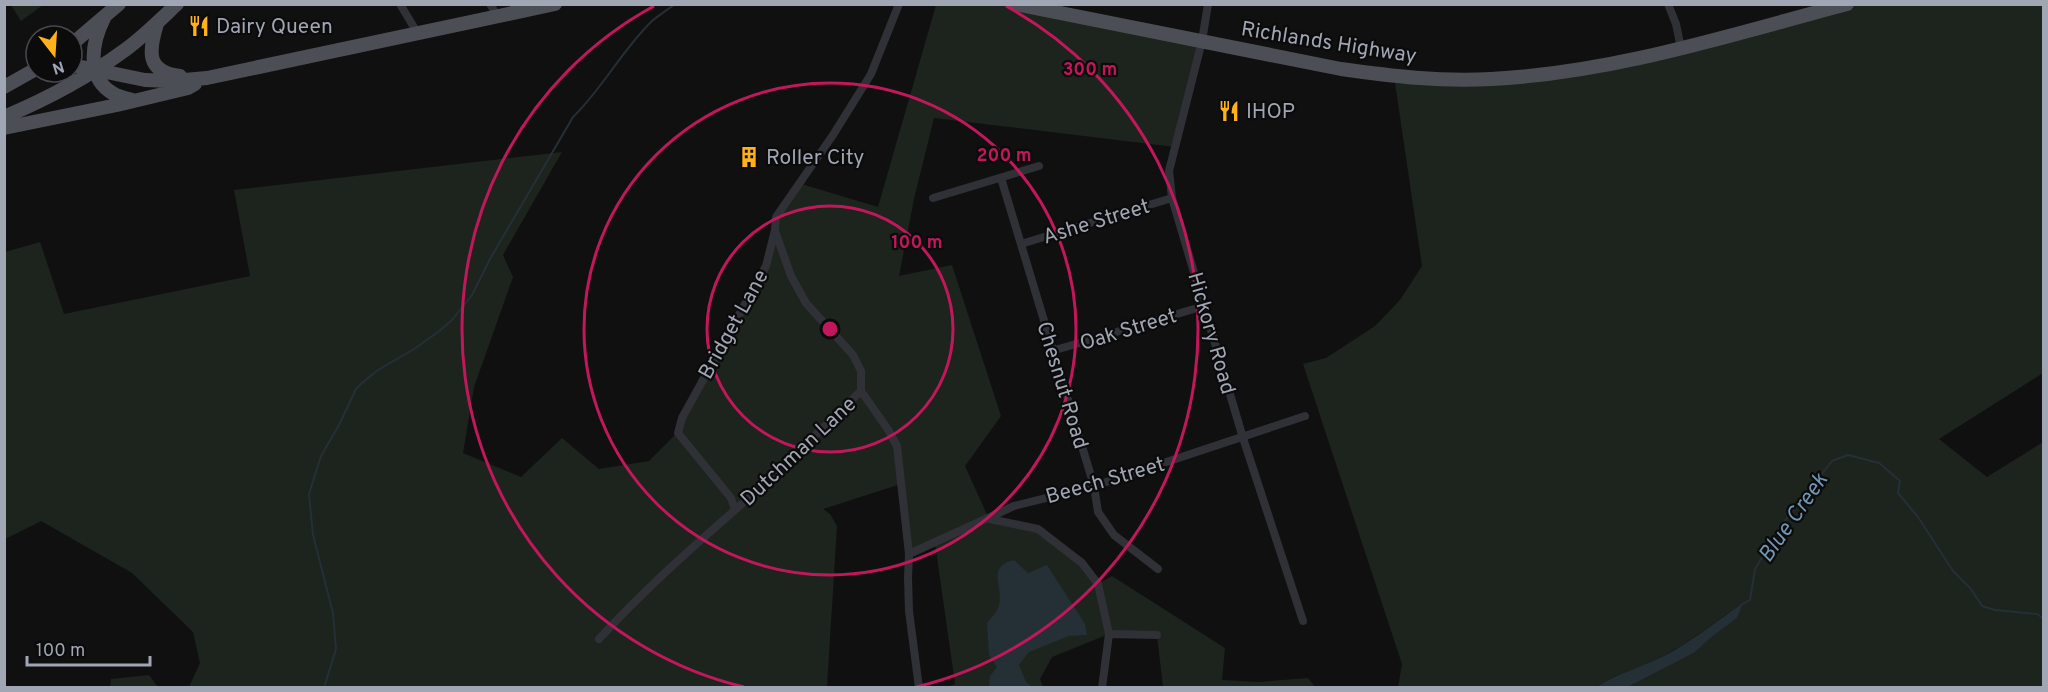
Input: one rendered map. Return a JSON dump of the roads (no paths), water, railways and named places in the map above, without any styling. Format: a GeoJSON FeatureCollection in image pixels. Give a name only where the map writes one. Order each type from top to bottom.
{"type":"FeatureCollection","features":[{"type":"Feature","properties":{"kind":"main road"},"geometry":{"type":"LineString","coordinates":[[84,34],[119,4]]}},
{"type":"Feature","properties":{"kind":"main road"},"geometry":{"type":"LineString","coordinates":[[4,117],[96,70],[126,49],[177,4]]}},
{"type":"Feature","properties":{"kind":"main road"},"geometry":{"type":"LineString","coordinates":[[84,67],[145,80],[173,81],[207,78],[418,34],[494,11],[555,4]]}},
{"type":"Feature","properties":{"kind":"main road","name":"Richlands Highway"},"geometry":{"type":"LineString","coordinates":[[1015,4],[1341,69],[1452,80],[1490,80],[1603,67],[1847,4]]}},
{"type":"Feature","properties":{"kind":"main road"},"geometry":{"type":"LineString","coordinates":[[104,18],[96,34],[92,51],[96,70],[101,84],[114,94],[132,100]]}},
{"type":"Feature","properties":{"kind":"main road"},"geometry":{"type":"LineString","coordinates":[[158,22],[151,44],[151,56],[157,67],[166,74],[207,78]]}},
{"type":"Feature","properties":{"kind":"main road"},"geometry":{"type":"LineString","coordinates":[[4,87],[24,76]]}},
{"type":"Feature","properties":{"kind":"main road"},"geometry":{"type":"LineString","coordinates":[[4,128],[188,88],[207,78]]}},
{"type":"Feature","properties":{"kind":"street"},"geometry":{"type":"LineString","coordinates":[[400,4],[418,34]]}},
{"type":"Feature","properties":{"kind":"street","name":"Bridget Lane"},"geometry":{"type":"LineString","coordinates":[[735,510],[731,498],[678,432],[682,418],[766,266],[776,217],[871,74],[899,4]]}},
{"type":"Feature","properties":{"kind":"street","name":"Hickory Road"},"geometry":{"type":"LineString","coordinates":[[1208,4],[1202,41],[1168,171],[1172,198],[1243,438],[1303,621]]}},
{"type":"Feature","properties":{"kind":"street"},"geometry":{"type":"LineString","coordinates":[[1668,4],[1676,24],[1681,48]]}},
{"type":"Feature","properties":{"kind":"street"},"geometry":{"type":"LineString","coordinates":[[933,198],[1039,166]]}},
{"type":"Feature","properties":{"kind":"street","name":"Chesnut Road"},"geometry":{"type":"LineString","coordinates":[[1001,178],[1094,486],[1098,512],[1114,535],[1158,569]]}},
{"type":"Feature","properties":{"kind":"street","name":"Ashe Street"},"geometry":{"type":"LineString","coordinates":[[1021,244],[1172,198]]}},
{"type":"Feature","properties":{"kind":"street","name":"Dutchman Lane"},"geometry":{"type":"LineString","coordinates":[[599,639],[646,589],[735,510],[861,391],[861,371],[853,355],[806,303],[791,276],[775,230]]}},
{"type":"Feature","properties":{"kind":"street","name":"Oak Street"},"geometry":{"type":"LineString","coordinates":[[1052,351],[1204,306]]}},
{"type":"Feature","properties":{"kind":"street"},"geometry":{"type":"LineString","coordinates":[[861,391],[897,446],[909,554],[909,611],[919,687]]}},
{"type":"Feature","properties":{"kind":"street","name":"Beech Street"},"geometry":{"type":"LineString","coordinates":[[909,554],[1014,506],[1094,486],[1305,416]]}},
{"type":"Feature","properties":{"kind":"street"},"geometry":{"type":"LineString","coordinates":[[989,519],[1038,530],[1082,564],[1098,584],[1109,634],[1102,687]]}},
{"type":"Feature","properties":{"kind":"street"},"geometry":{"type":"LineString","coordinates":[[1109,634],[1157,635]]}},
{"type":"Feature","properties":{"kind":"waterway"},"geometry":{"type":"LineString","coordinates":[[324,688],[336,649],[333,613],[313,535],[309,494],[321,456],[356,389],[378,370],[438,332],[452,320],[472,295],[490,259],[573,117],[594,94],[641,32],[675,4]]}},
{"type":"Feature","properties":{"kind":"waterway","name":"Blue Creek"},"geometry":{"type":"LineString","coordinates":[[1741,605],[1750,600],[1755,569],[1784,522],[1832,461],[1848,455],[1879,463],[1900,481],[1898,493],[1918,517],[1953,571],[1971,589],[1982,606],[1995,610],[2037,614],[2044,619]]}},
{"type":"Feature","properties":{"kind":"place","name":"Dairy Queen"},"geometry":{"type":"Point","coordinates":[199,26]}},
{"type":"Feature","properties":{"kind":"place","name":"IHOP"},"geometry":{"type":"Point","coordinates":[1229,111]}},
{"type":"Feature","properties":{"kind":"place","name":"Roller City"},"geometry":{"type":"Point","coordinates":[749,157]}}]}
